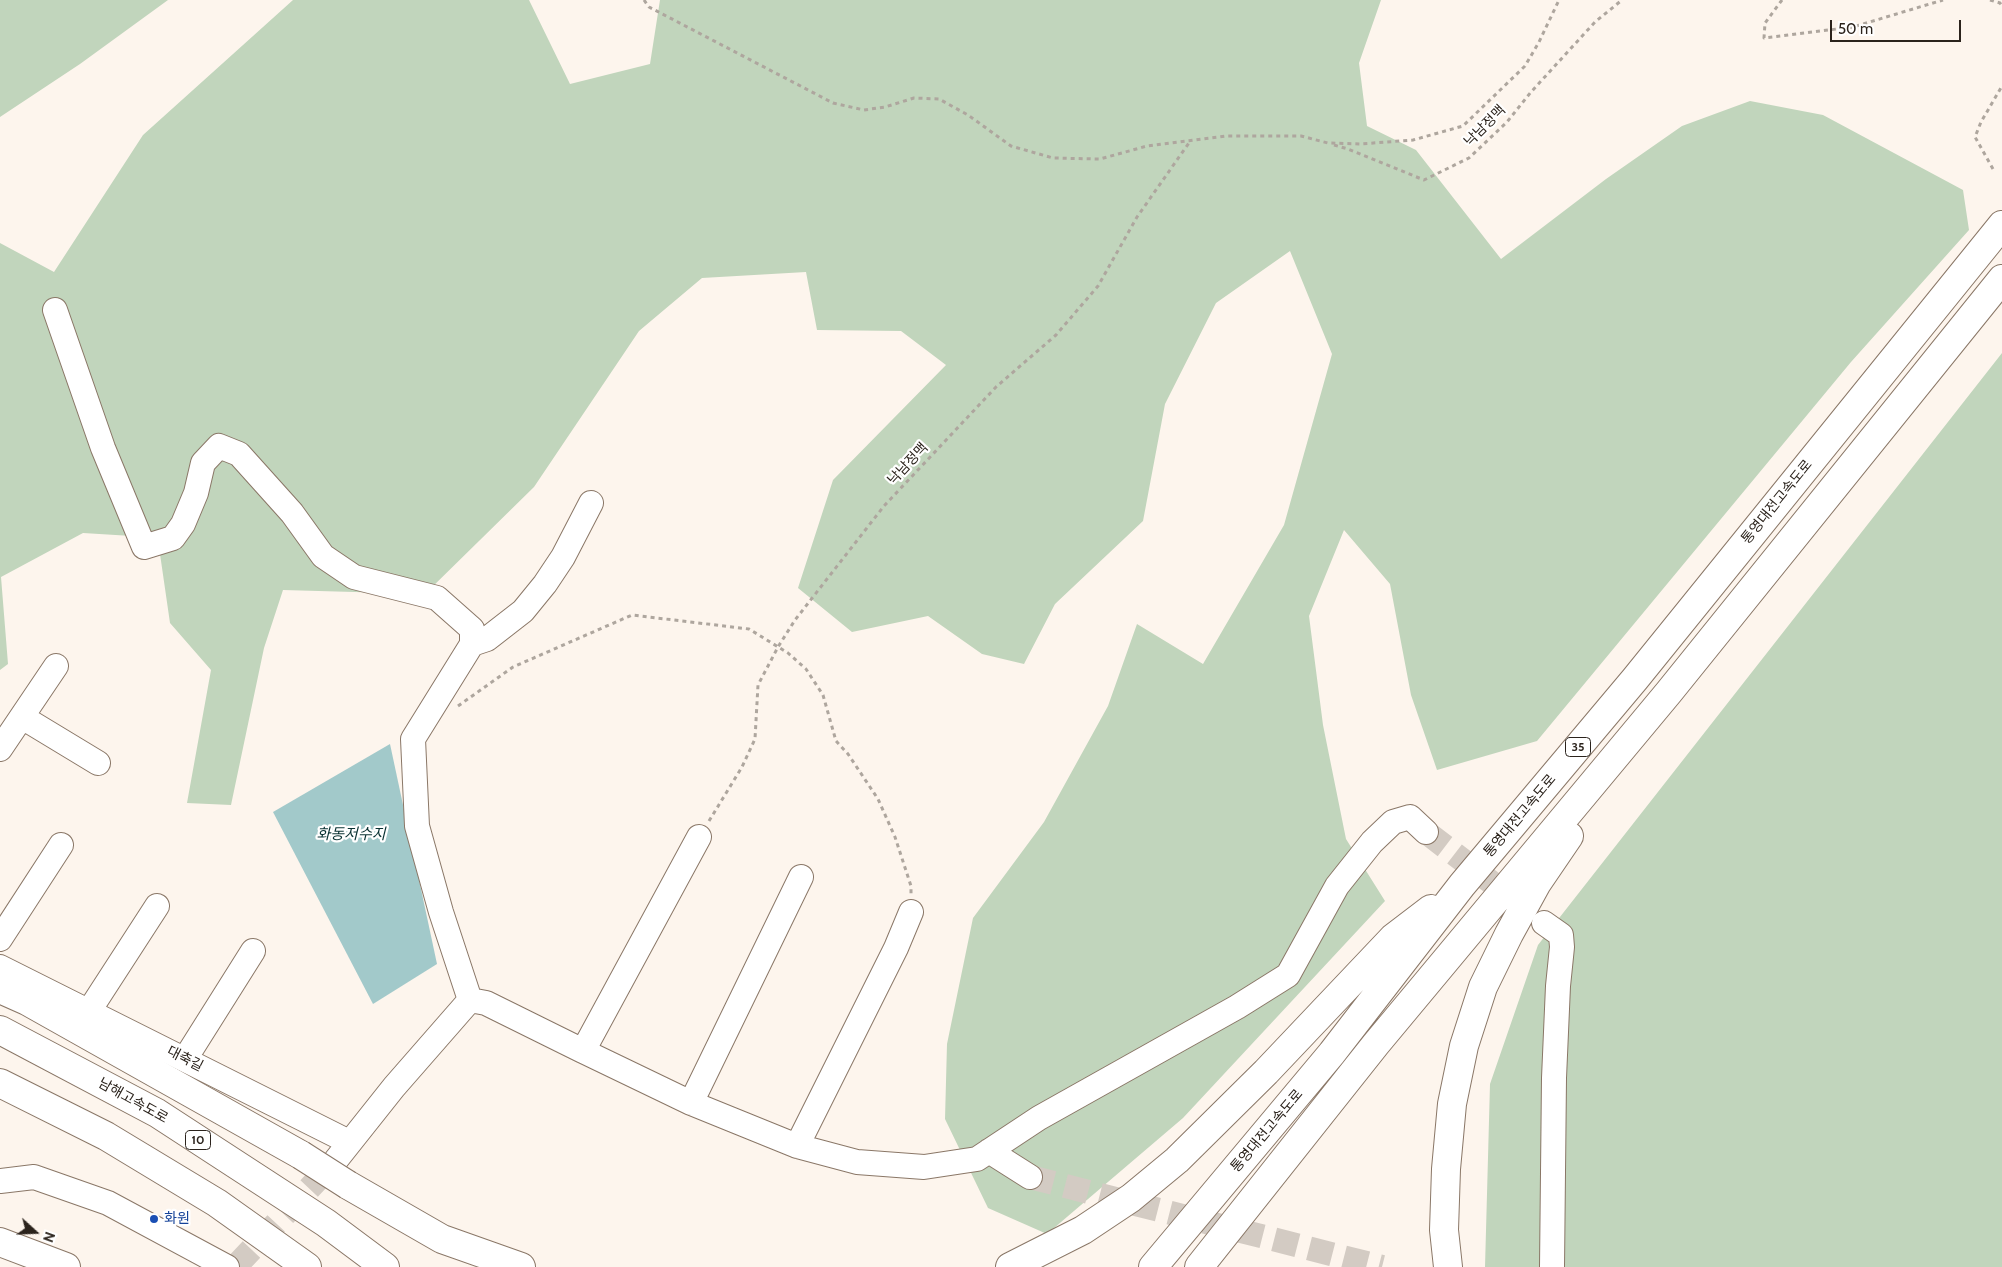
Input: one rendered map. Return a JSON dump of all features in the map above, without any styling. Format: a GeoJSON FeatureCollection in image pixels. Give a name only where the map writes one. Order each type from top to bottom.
{"type":"FeatureCollection","features":[{"type":"Feature","properties":{"kind":"main road","name":"통영대전고속도로"},"geometry":{"type":"LineString","coordinates":[[1153,1267],[1332,1053],[1462,885],[1635,679],[2002,225]]}},
{"type":"Feature","properties":{"kind":"main road","name":"35"},"geometry":{"type":"LineString","coordinates":[[1199,1267],[1376,1044],[1669,692],[2002,279]]}},
{"type":"Feature","properties":{"kind":"main road"},"geometry":{"type":"LineString","coordinates":[[1448,1267],[1444,1230],[1446,1169],[1452,1104],[1464,1046],[1483,987],[1537,883],[1669,692]]}},
{"type":"Feature","properties":{"kind":"main road"},"geometry":{"type":"LineString","coordinates":[[1010,1267],[1083,1230],[1131,1198],[1177,1160],[1266,1072],[1393,938],[1462,885]]}},
{"type":"Feature","properties":{"kind":"main road"},"geometry":{"type":"LineString","coordinates":[[0,989],[27,1001],[301,1155],[491,1267]]}},
{"type":"Feature","properties":{"kind":"main road","name":"남해고속도로"},"geometry":{"type":"LineString","coordinates":[[0,1030],[157,1113],[326,1223],[385,1267]]}},
{"type":"Feature","properties":{"kind":"main road"},"geometry":{"type":"LineString","coordinates":[[0,1083],[106,1136],[217,1203],[307,1267]]}},
{"type":"Feature","properties":{"kind":"main road"},"geometry":{"type":"LineString","coordinates":[[442,1239],[521,1267]]}},
{"type":"Feature","properties":{"kind":"main road"},"geometry":{"type":"LineString","coordinates":[[0,1242],[66,1267]]}},
{"type":"Feature","properties":{"kind":"street"},"geometry":{"type":"LineString","coordinates":[[55,310],[103,448],[144,546],[173,538],[183,524],[196,493],[203,463],[218,446],[239,454],[292,513],[323,556],[354,577],[437,598],[472,629],[472,644],[413,739],[417,826],[441,912],[470,1000],[486,1003],[691,1102],[797,1146],[857,1162],[924,1167],[977,1159],[1039,1118],[1288,975],[1337,886],[1372,842],[1393,822],[1410,817],[1426,832]]}},
{"type":"Feature","properties":{"kind":"street"},"geometry":{"type":"LineString","coordinates":[[472,644],[488,639],[523,611],[545,584],[563,556],[590,503]]}},
{"type":"Feature","properties":{"kind":"street"},"geometry":{"type":"LineString","coordinates":[[0,749],[56,666]]}},
{"type":"Feature","properties":{"kind":"street"},"geometry":{"type":"LineString","coordinates":[[22,716],[98,763]]}},
{"type":"Feature","properties":{"kind":"street"},"geometry":{"type":"LineString","coordinates":[[583,1051],[699,837]]}},
{"type":"Feature","properties":{"kind":"street"},"geometry":{"type":"LineString","coordinates":[[0,939],[61,845]]}},
{"type":"Feature","properties":{"kind":"street"},"geometry":{"type":"LineString","coordinates":[[691,1102],[801,878]]}},
{"type":"Feature","properties":{"kind":"street"},"geometry":{"type":"LineString","coordinates":[[89,1010],[158,906]]}},
{"type":"Feature","properties":{"kind":"street"},"geometry":{"type":"LineString","coordinates":[[797,1146],[896,948],[911,912]]}},
{"type":"Feature","properties":{"kind":"street"},"geometry":{"type":"LineString","coordinates":[[1544,923],[1561,935],[1562,947],[1558,986],[1554,1078],[1552,1267]]}},
{"type":"Feature","properties":{"kind":"street"},"geometry":{"type":"LineString","coordinates":[[185,1059],[253,951]]}},
{"type":"Feature","properties":{"kind":"street","name":"대축길"},"geometry":{"type":"LineString","coordinates":[[0,967],[185,1059],[343,1151],[394,1087],[470,1000]]}},
{"type":"Feature","properties":{"kind":"street"},"geometry":{"type":"LineString","coordinates":[[989,1151],[1030,1177]]}},
{"type":"Feature","properties":{"kind":"street"},"geometry":{"type":"LineString","coordinates":[[0,1181],[34,1178],[108,1203],[227,1267]]}},
{"type":"Feature","properties":{"kind":"path"},"geometry":{"type":"LineString","coordinates":[[644,0],[649,6],[833,103],[864,110],[885,107],[914,98],[939,99],[968,115],[1011,146],[1053,158],[1100,159],[1148,146],[1226,136],[1301,136],[1328,143],[1360,144],[1413,140],[1463,126],[1525,66],[1540,42],[1560,0]]}},
{"type":"Feature","properties":{"kind":"path","name":"낙남정맥"},"geometry":{"type":"LineString","coordinates":[[1328,143],[1348,149],[1424,180],[1469,158],[1507,122],[1531,92],[1595,22],[1622,0]]}},
{"type":"Feature","properties":{"kind":"path"},"geometry":{"type":"LineString","coordinates":[[1782,0],[1765,22],[1764,38],[1853,27],[1943,0]]}},
{"type":"Feature","properties":{"kind":"path"},"geometry":{"type":"LineString","coordinates":[[1990,0],[2000,3],[2002,6]]}},
{"type":"Feature","properties":{"kind":"path"},"geometry":{"type":"LineString","coordinates":[[1992,169],[1975,137],[1980,122],[2002,86]]}},
{"type":"Feature","properties":{"kind":"path","name":"낙남정맥"},"geometry":{"type":"LineString","coordinates":[[699,837],[742,767],[755,739],[758,685],[778,646],[795,620],[884,506],[996,387],[1056,335],[1098,286],[1137,217],[1191,140]]}},
{"type":"Feature","properties":{"kind":"path"},"geometry":{"type":"LineString","coordinates":[[457,707],[513,667],[632,615],[748,629],[778,646],[806,669],[823,696],[836,741],[848,754],[878,799],[895,837],[911,886],[911,912]]}},
{"type":"Feature","properties":{"kind":"green space"},"geometry":{"type":"Polygon","coordinates":[[[0,0],[168,0],[80,64],[0,117],[0,0]]]}},
{"type":"Feature","properties":{"kind":"green space"},"geometry":{"type":"Polygon","coordinates":[[[293,0],[529,0],[570,84],[650,64],[660,0],[1381,0],[1359,63],[1367,126],[1416,150],[1501,259],[1606,179],[1682,126],[1750,101],[1823,115],[1963,190],[1969,230],[1851,362],[1537,741],[1437,770],[1411,695],[1390,584],[1344,530],[1309,616],[1323,725],[1346,839],[1385,901],[1183,1118],[1047,1234],[988,1208],[945,1119],[947,1044],[973,918],[1044,822],[1108,706],[1137,624],[1203,664],[1284,525],[1332,354],[1290,251],[1216,303],[1165,404],[1143,521],[1055,604],[1024,664],[982,654],[928,616],[852,632],[798,588],[833,480],[946,365],[901,331],[817,330],[806,272],[702,278],[639,331],[534,487],[425,594],[283,590],[264,648],[231,805],[187,803],[211,670],[170,623],[160,554],[148,537],[83,533],[1,577],[8,664],[0,670],[0,243],[54,272],[143,135],[293,0]]]}},
{"type":"Feature","properties":{"kind":"green space"},"geometry":{"type":"Polygon","coordinates":[[[2002,353],[2002,1267],[1485,1267],[1490,1084],[1538,945],[2002,353]]]}},
{"type":"Feature","properties":{"kind":"water","name":"화동저수지"},"geometry":{"type":"Polygon","coordinates":[[[390,744],[437,964],[373,1004],[273,812],[390,744]]]}},
{"type":"Feature","properties":{"kind":"tunnel"},"geometry":{"type":"LineString","coordinates":[[1426,832],[1517,902]]}},
{"type":"Feature","properties":{"kind":"tunnel"},"geometry":{"type":"LineString","coordinates":[[235,1267],[336,1160]]}},
{"type":"Feature","properties":{"kind":"tunnel"},"geometry":{"type":"LineString","coordinates":[[1030,1177],[1382,1267]]}},
{"type":"Feature","properties":{"kind":"place","name":"화원"},"geometry":{"type":"Point","coordinates":[154,1219]}}]}
